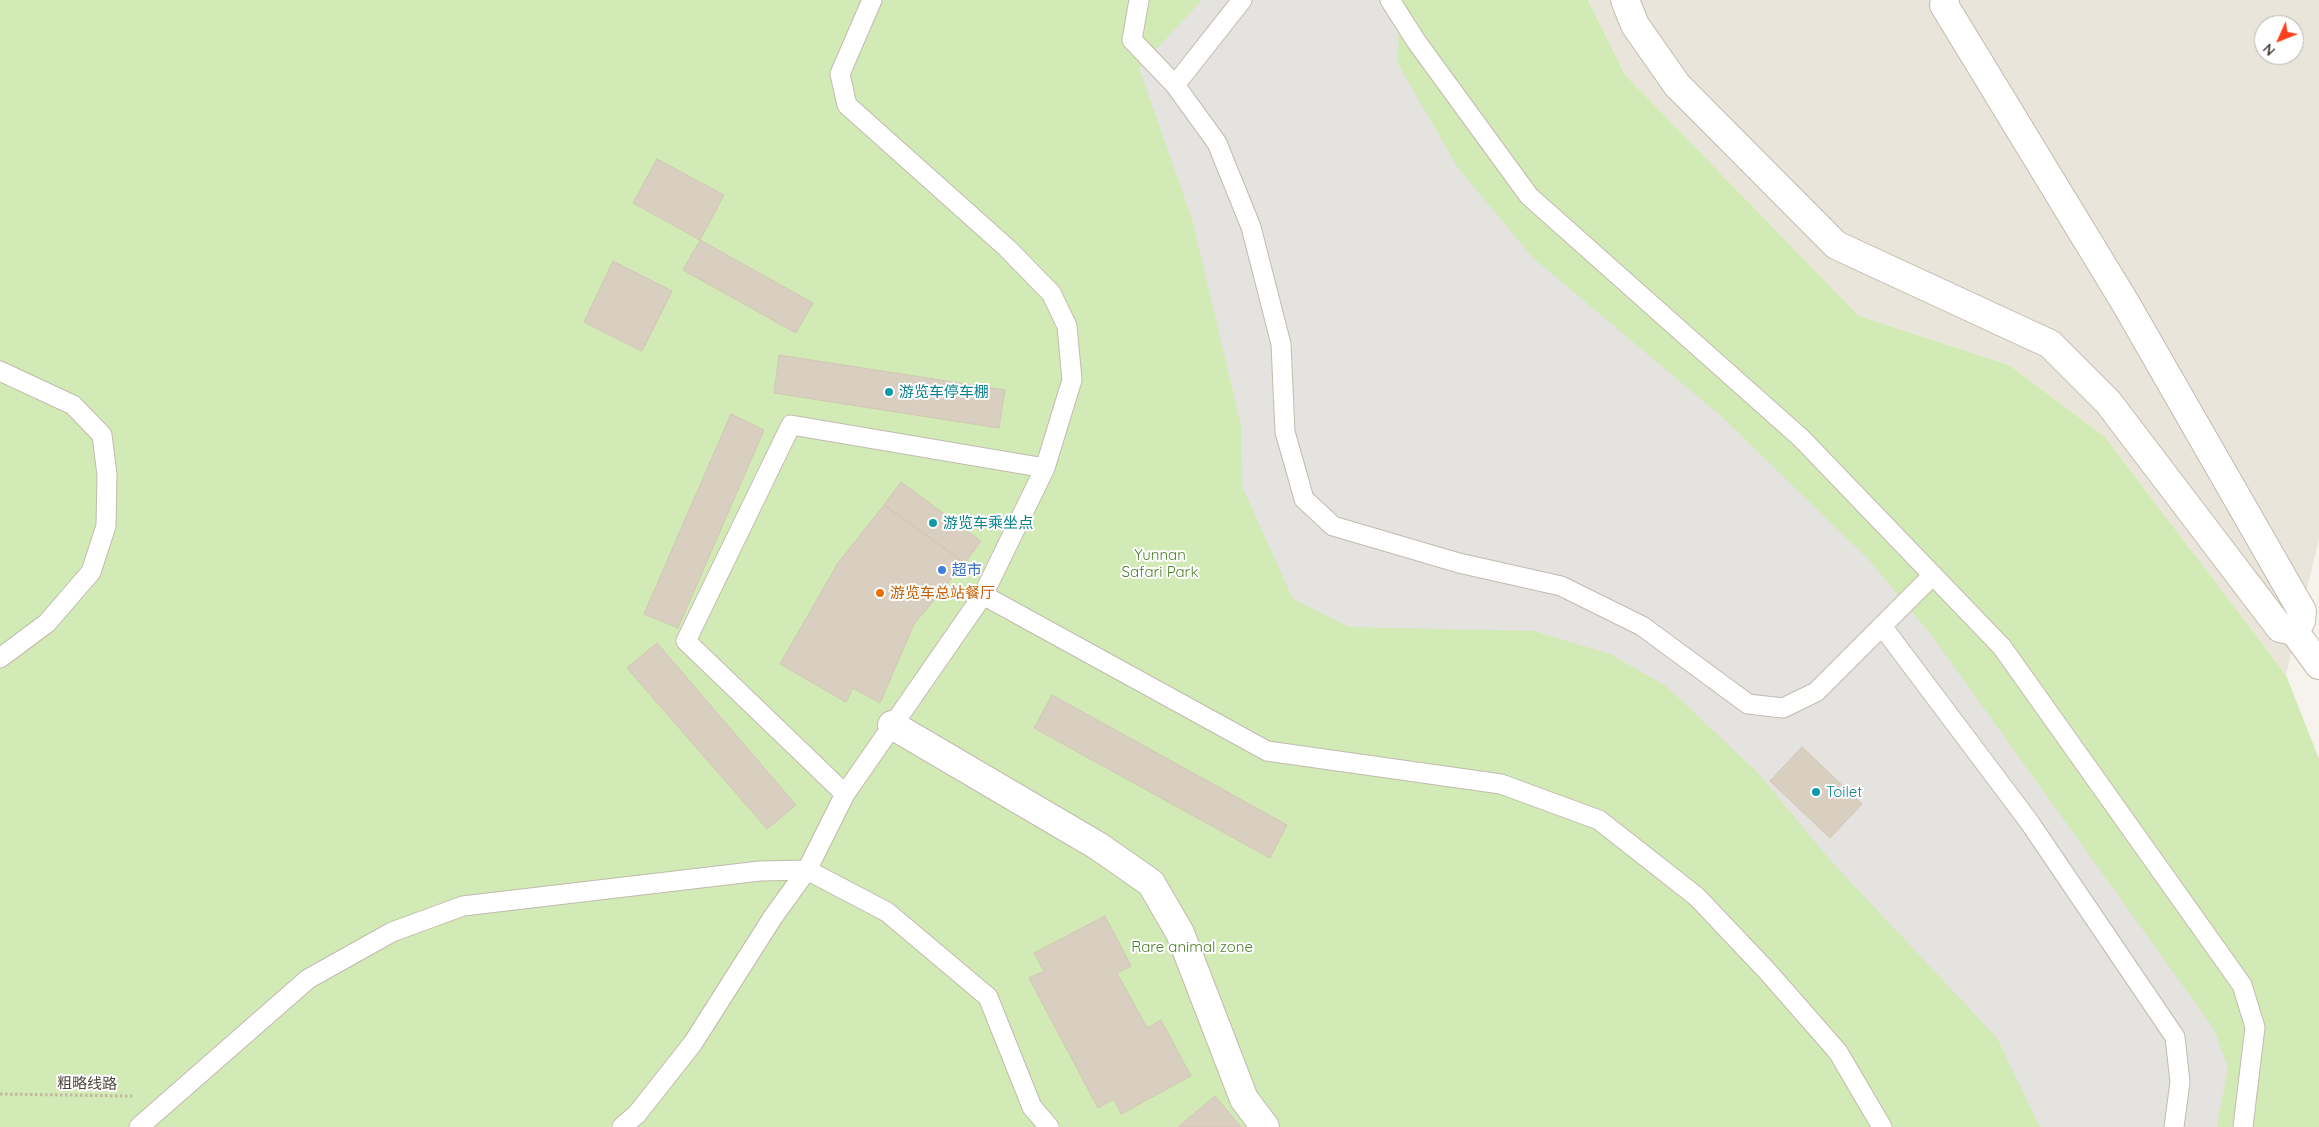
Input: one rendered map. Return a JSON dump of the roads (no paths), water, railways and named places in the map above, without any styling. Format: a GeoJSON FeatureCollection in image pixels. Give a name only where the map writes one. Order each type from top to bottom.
{"type":"FeatureCollection","features":[{"type":"Feature","properties":{"kind":"street"},"geometry":{"type":"LineString","coordinates":[[1625,0],[1635,25],[1677,85],[1836,245],[2050,344],[2108,402],[2280,628],[2294,631],[2319,665]]}},
{"type":"Feature","properties":{"kind":"street"},"geometry":{"type":"LineString","coordinates":[[1945,0],[1944,5],[2126,304],[2302,612],[2302,621],[2294,631]]}},
{"type":"Feature","properties":{"kind":"street"},"geometry":{"type":"LineString","coordinates":[[892,726],[1098,846],[1151,882],[1180,933],[1244,1099],[1265,1127]]}},
{"type":"Feature","properties":{"kind":"lane"},"geometry":{"type":"LineString","coordinates":[[622,1127],[637,1114],[692,1043],[773,917],[807,870],[844,794],[983,595],[1045,468],[1072,380],[1066,326],[1051,293],[1008,248],[847,105],[840,74],[872,0]]}},
{"type":"Feature","properties":{"kind":"lane"},"geometry":{"type":"LineString","coordinates":[[1139,0],[1132,40],[1174,85],[1217,143],[1251,227],[1281,344],[1286,432],[1297,474],[1304,499],[1333,526],[1459,563],[1561,586],[1642,626],[1748,704],[1783,708],[1816,692],[1934,575]]}},
{"type":"Feature","properties":{"kind":"lane"},"geometry":{"type":"LineString","coordinates":[[1174,85],[1242,0]]}},
{"type":"Feature","properties":{"kind":"lane"},"geometry":{"type":"LineString","coordinates":[[1390,0],[1411,34],[1529,196],[1801,438],[2002,647],[2242,985],[2255,1027],[2243,1127]]}},
{"type":"Feature","properties":{"kind":"lane"},"geometry":{"type":"LineString","coordinates":[[0,371],[73,405],[102,435],[107,475],[106,526],[91,572],[47,623],[0,658]]}},
{"type":"Feature","properties":{"kind":"lane"},"geometry":{"type":"LineString","coordinates":[[844,794],[686,641],[791,425],[1045,468]]}},
{"type":"Feature","properties":{"kind":"lane"},"geometry":{"type":"LineString","coordinates":[[983,595],[1267,751],[1501,784],[1599,820],[1697,897],[1768,972],[1838,1052],[1882,1127]]}},
{"type":"Feature","properties":{"kind":"lane"},"geometry":{"type":"LineString","coordinates":[[1882,626],[2030,823],[2176,1037],[2180,1082],[2174,1127]]}},
{"type":"Feature","properties":{"kind":"lane"},"geometry":{"type":"LineString","coordinates":[[139,1127],[308,979],[392,932],[463,906],[760,872],[807,870],[887,912],[988,997],[1032,1108],[1048,1127]]}},
{"type":"Feature","properties":{"kind":"place","name":"游览车停车棚"},"geometry":{"type":"Point","coordinates":[889,392]}},
{"type":"Feature","properties":{"kind":"place","name":"游览车乘坐点"},"geometry":{"type":"Point","coordinates":[933,523]}},
{"type":"Feature","properties":{"kind":"place","name":"超市"},"geometry":{"type":"Point","coordinates":[942,570]}},
{"type":"Feature","properties":{"kind":"place","name":"游览车总站餐厅"},"geometry":{"type":"Point","coordinates":[880,593]}},
{"type":"Feature","properties":{"kind":"place","name":"Toilet"},"geometry":{"type":"Point","coordinates":[1816,792]}},
{"type":"Feature","properties":{"kind":"park label","name":"Yunnan Safari Park"},"geometry":{"type":"Point","coordinates":[1160,564]}},
{"type":"Feature","properties":{"kind":"park label","name":"Rare animal zone"},"geometry":{"type":"Point","coordinates":[1192,947]}}]}
